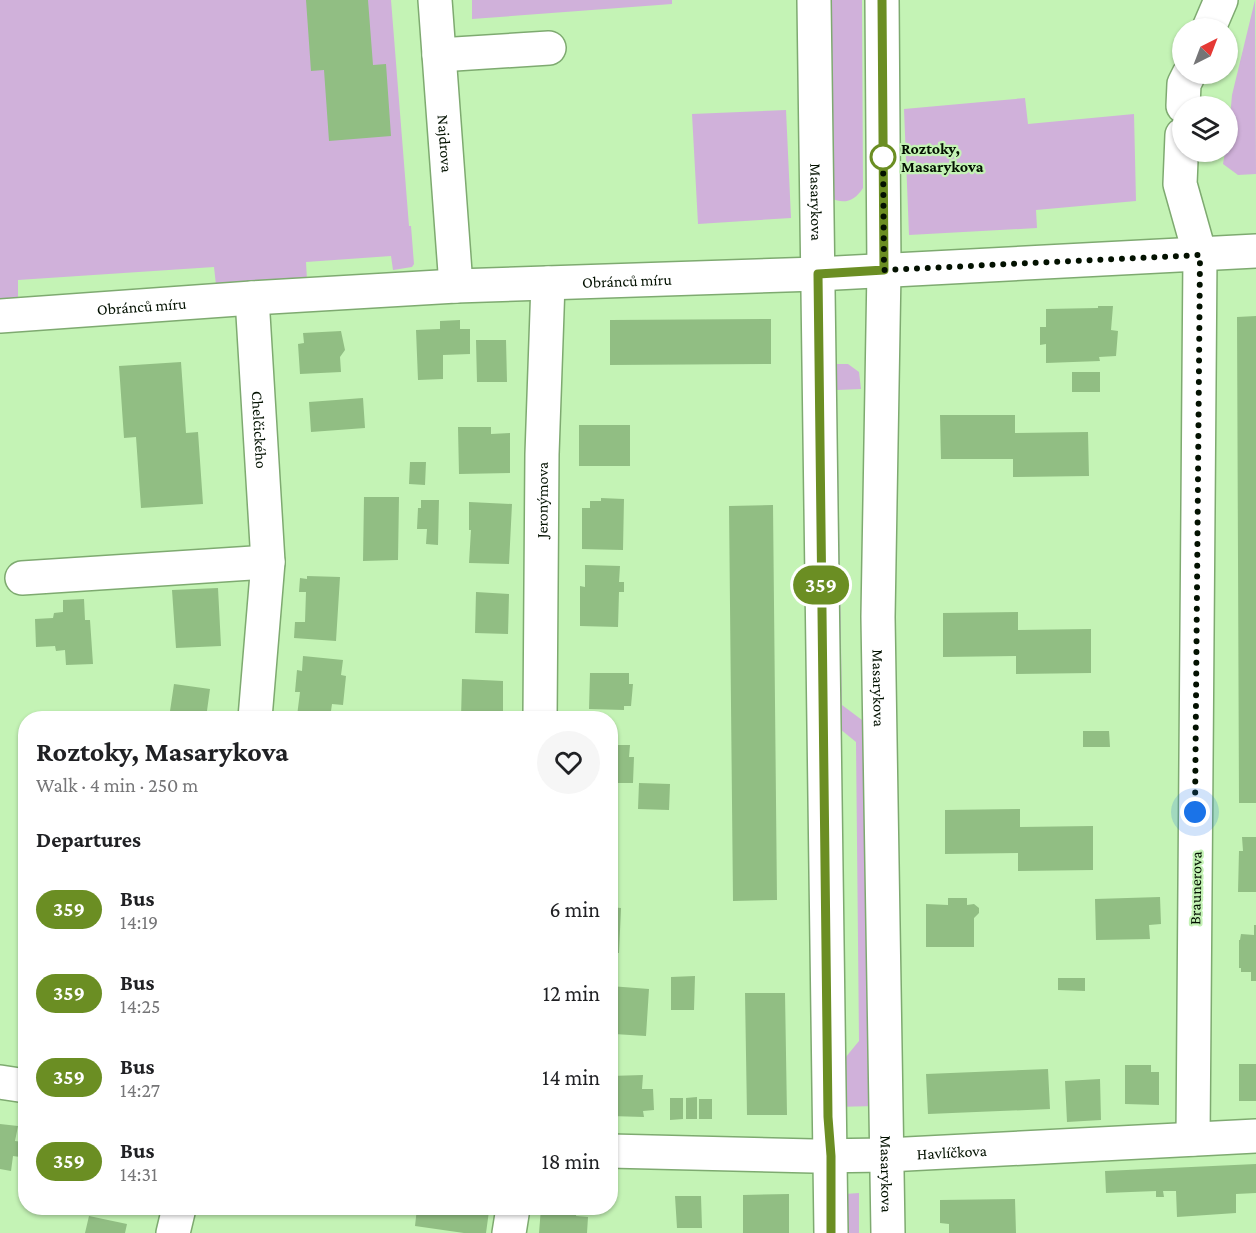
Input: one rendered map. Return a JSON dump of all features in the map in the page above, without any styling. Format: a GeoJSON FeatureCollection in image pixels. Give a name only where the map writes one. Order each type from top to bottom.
{"type":"FeatureCollection","features":[{"type":"Feature","properties":{"kind":"street","name":"Najdrova"},"geometry":{"type":"LineString","coordinates":[[435,0],[456,286]]}},
{"type":"Feature","properties":{"kind":"street","name":"Masarykova"},"geometry":{"type":"LineString","coordinates":[[814,0],[831,1233]]}},
{"type":"Feature","properties":{"kind":"street","name":"Masarykova"},"geometry":{"type":"LineString","coordinates":[[882,0],[884,270],[878,617],[888,1233]]}},
{"type":"Feature","properties":{"kind":"street"},"geometry":{"type":"LineString","coordinates":[[1213,18],[1221,0]]}},
{"type":"Feature","properties":{"kind":"street"},"geometry":{"type":"LineString","coordinates":[[439,55],[549,48]]}},
{"type":"Feature","properties":{"kind":"street","name":"Braunerova"},"geometry":{"type":"LineString","coordinates":[[1181,162],[1180,184],[1200,255],[1192,1139]]}},
{"type":"Feature","properties":{"kind":"street","name":"Obránců míru"},"geometry":{"type":"LineString","coordinates":[[0,316],[456,286],[818,274],[1256,251]]}},
{"type":"Feature","properties":{"kind":"street","name":"Jeronýmova"},"geometry":{"type":"LineString","coordinates":[[540,711],[542,454],[548,283]]}},
{"type":"Feature","properties":{"kind":"street","name":"Chelčického"},"geometry":{"type":"LineString","coordinates":[[252,298],[268,562],[256,711]]}},
{"type":"Feature","properties":{"kind":"street"},"geometry":{"type":"LineString","coordinates":[[22,578],[268,562]]}},
{"type":"Feature","properties":{"kind":"street"},"geometry":{"type":"LineString","coordinates":[[0,1082],[18,1085]]}},
{"type":"Feature","properties":{"kind":"street","name":"Havlíčkova"},"geometry":{"type":"LineString","coordinates":[[618,1151],[887,1155],[1256,1136]]}},
{"type":"Feature","properties":{"kind":"street"},"geometry":{"type":"LineString","coordinates":[[173,1233],[177,1215]]}},
{"type":"Feature","properties":{"kind":"street"},"geometry":{"type":"LineString","coordinates":[[509,1233],[512,1215]]}},
{"type":"Feature","properties":{"kind":"shaded area"},"geometry":{"type":"Polygon","coordinates":[[[0,0],[391,0],[414,264],[412,267],[393,270],[391,256],[306,262],[307,280],[216,285],[214,267],[18,280],[18,298],[0,301],[0,0]]]}},
{"type":"Feature","properties":{"kind":"shaded area"},"geometry":{"type":"Polygon","coordinates":[[[472,0],[672,0],[672,4],[472,19],[472,0]]]}},
{"type":"Feature","properties":{"kind":"shaded area"},"geometry":{"type":"Polygon","coordinates":[[[822,0],[862,0],[863,188],[848,201],[839,201],[829,197],[822,0]]]}},
{"type":"Feature","properties":{"kind":"shaded area"},"geometry":{"type":"Polygon","coordinates":[[[1255,0],[1256,174],[1238,175],[1223,164],[1223,162],[1238,162],[1238,96],[1232,96],[1235,84],[1238,84],[1238,70],[1255,0]]]}},
{"type":"Feature","properties":{"kind":"shaded area"},"geometry":{"type":"Polygon","coordinates":[[[1025,98],[1028,124],[1134,114],[1136,201],[1036,210],[1037,228],[909,235],[904,109],[1025,98]]]}},
{"type":"Feature","properties":{"kind":"shaded area"},"geometry":{"type":"Polygon","coordinates":[[[786,110],[791,218],[698,224],[692,114],[786,110]]]}},
{"type":"Feature","properties":{"kind":"shaded area"},"geometry":{"type":"Polygon","coordinates":[[[833,364],[848,364],[859,372],[861,389],[837,390],[842,705],[870,726],[876,1106],[834,1107],[836,1069],[859,1041],[856,742],[829,720],[833,364]]]}},
{"type":"Feature","properties":{"kind":"shaded area"},"geometry":{"type":"Polygon","coordinates":[[[859,1193],[859,1233],[840,1233],[845,1194],[859,1193]]]}},
{"type":"Feature","properties":{"kind":"building"},"geometry":{"type":"Polygon","coordinates":[[[306,0],[368,0],[373,65],[386,64],[391,136],[329,141],[324,70],[311,71],[306,0]]]}},
{"type":"Feature","properties":{"kind":"building"},"geometry":{"type":"Polygon","coordinates":[[[1098,306],[1113,306],[1111,330],[1118,331],[1116,356],[1099,357],[1100,361],[1046,363],[1046,344],[1040,345],[1040,327],[1046,327],[1046,309],[1098,308],[1098,306]]]}},
{"type":"Feature","properties":{"kind":"building"},"geometry":{"type":"Polygon","coordinates":[[[1256,316],[1256,803],[1239,803],[1237,317],[1256,316]]]}},
{"type":"Feature","properties":{"kind":"building"},"geometry":{"type":"Polygon","coordinates":[[[771,319],[771,364],[610,365],[610,320],[771,319]]]}},
{"type":"Feature","properties":{"kind":"building"},"geometry":{"type":"Polygon","coordinates":[[[460,320],[460,329],[470,329],[470,354],[443,355],[443,379],[418,380],[416,330],[440,329],[440,321],[460,320]]]}},
{"type":"Feature","properties":{"kind":"building"},"geometry":{"type":"Polygon","coordinates":[[[341,331],[345,350],[340,357],[341,372],[300,374],[298,344],[304,343],[303,333],[341,331]]]}},
{"type":"Feature","properties":{"kind":"building"},"geometry":{"type":"Polygon","coordinates":[[[476,340],[506,340],[507,382],[477,382],[476,340]]]}},
{"type":"Feature","properties":{"kind":"building"},"geometry":{"type":"Polygon","coordinates":[[[181,362],[186,433],[198,432],[203,504],[141,508],[136,437],[124,438],[119,366],[181,362]]]}},
{"type":"Feature","properties":{"kind":"building"},"geometry":{"type":"Polygon","coordinates":[[[1072,372],[1100,372],[1100,392],[1072,392],[1072,372]]]}},
{"type":"Feature","properties":{"kind":"building"},"geometry":{"type":"Polygon","coordinates":[[[363,398],[365,428],[311,432],[309,402],[363,398]]]}},
{"type":"Feature","properties":{"kind":"building"},"geometry":{"type":"Polygon","coordinates":[[[940,415],[1015,415],[1015,433],[1088,432],[1089,476],[1013,477],[1013,459],[941,459],[940,415]]]}},
{"type":"Feature","properties":{"kind":"building"},"geometry":{"type":"Polygon","coordinates":[[[579,425],[630,425],[630,466],[579,466],[579,425]]]}},
{"type":"Feature","properties":{"kind":"building"},"geometry":{"type":"Polygon","coordinates":[[[458,427],[491,427],[491,434],[510,433],[510,473],[459,474],[458,427]]]}},
{"type":"Feature","properties":{"kind":"building"},"geometry":{"type":"Polygon","coordinates":[[[410,462],[426,462],[425,485],[409,484],[410,462]]]}},
{"type":"Feature","properties":{"kind":"building"},"geometry":{"type":"Polygon","coordinates":[[[364,497],[399,497],[398,560],[363,561],[364,497]]]}},
{"type":"Feature","properties":{"kind":"building"},"geometry":{"type":"Polygon","coordinates":[[[601,498],[624,499],[623,550],[582,549],[582,508],[590,508],[590,501],[601,501],[601,498]]]}},
{"type":"Feature","properties":{"kind":"building"},"geometry":{"type":"Polygon","coordinates":[[[421,500],[439,500],[438,545],[426,544],[427,529],[417,529],[418,508],[421,508],[421,500]]]}},
{"type":"Feature","properties":{"kind":"building"},"geometry":{"type":"Polygon","coordinates":[[[469,502],[512,504],[509,564],[469,563],[471,530],[469,530],[469,502]]]}},
{"type":"Feature","properties":{"kind":"building"},"geometry":{"type":"Polygon","coordinates":[[[773,505],[777,900],[733,901],[729,506],[773,505]]]}},
{"type":"Feature","properties":{"kind":"building"},"geometry":{"type":"Polygon","coordinates":[[[585,565],[620,566],[619,582],[624,582],[624,592],[619,592],[618,627],[580,626],[580,586],[585,587],[585,565]]]}},
{"type":"Feature","properties":{"kind":"building"},"geometry":{"type":"Polygon","coordinates":[[[307,576],[340,577],[336,641],[294,638],[295,622],[305,622],[306,592],[299,592],[300,578],[307,579],[307,576]]]}},
{"type":"Feature","properties":{"kind":"building"},"geometry":{"type":"Polygon","coordinates":[[[218,588],[221,646],[176,648],[172,590],[218,588]]]}},
{"type":"Feature","properties":{"kind":"building"},"geometry":{"type":"Polygon","coordinates":[[[476,592],[509,594],[508,634],[475,633],[476,592]]]}},
{"type":"Feature","properties":{"kind":"building"},"geometry":{"type":"Polygon","coordinates":[[[84,599],[85,620],[90,620],[93,664],[66,665],[65,650],[56,651],[55,646],[36,647],[35,619],[53,618],[54,613],[63,612],[63,600],[84,599]]]}},
{"type":"Feature","properties":{"kind":"building"},"geometry":{"type":"Polygon","coordinates":[[[1018,612],[1018,630],[1091,629],[1091,673],[1016,674],[1016,656],[943,657],[943,613],[1018,612]]]}},
{"type":"Feature","properties":{"kind":"building"},"geometry":{"type":"Polygon","coordinates":[[[303,656],[343,660],[341,675],[346,676],[343,705],[332,704],[331,711],[298,711],[300,692],[295,692],[297,670],[302,671],[303,656]]]}},
{"type":"Feature","properties":{"kind":"building"},"geometry":{"type":"Polygon","coordinates":[[[590,673],[629,673],[629,684],[633,684],[631,706],[624,706],[624,710],[589,709],[590,673]]]}},
{"type":"Feature","properties":{"kind":"building"},"geometry":{"type":"Polygon","coordinates":[[[462,679],[503,681],[503,711],[461,711],[462,679]]]}},
{"type":"Feature","properties":{"kind":"building"},"geometry":{"type":"Polygon","coordinates":[[[174,684],[210,689],[207,711],[170,711],[174,684]]]}},
{"type":"Feature","properties":{"kind":"building"},"geometry":{"type":"Polygon","coordinates":[[[1083,731],[1109,731],[1110,747],[1083,747],[1083,731]]]}},
{"type":"Feature","properties":{"kind":"building"},"geometry":{"type":"Polygon","coordinates":[[[618,745],[630,745],[629,757],[634,757],[633,783],[618,783],[618,745]]]}},
{"type":"Feature","properties":{"kind":"building"},"geometry":{"type":"Polygon","coordinates":[[[639,783],[670,784],[669,810],[638,809],[639,783]]]}},
{"type":"Feature","properties":{"kind":"building"},"geometry":{"type":"Polygon","coordinates":[[[1020,809],[1020,827],[1093,826],[1093,870],[1018,871],[1018,853],[945,854],[945,810],[1020,809]]]}},
{"type":"Feature","properties":{"kind":"building"},"geometry":{"type":"Polygon","coordinates":[[[1242,837],[1256,837],[1256,892],[1238,892],[1239,851],[1243,851],[1242,837]]]}},
{"type":"Feature","properties":{"kind":"building"},"geometry":{"type":"Polygon","coordinates":[[[1160,897],[1161,924],[1149,925],[1150,939],[1096,940],[1095,899],[1160,897]]]}},
{"type":"Feature","properties":{"kind":"building"},"geometry":{"type":"Polygon","coordinates":[[[948,898],[967,898],[967,905],[974,904],[979,908],[979,913],[974,918],[974,947],[926,947],[926,904],[948,905],[948,898]]]}},
{"type":"Feature","properties":{"kind":"building"},"geometry":{"type":"Polygon","coordinates":[[[618,908],[621,908],[618,953],[618,908]]]}},
{"type":"Feature","properties":{"kind":"building"},"geometry":{"type":"Polygon","coordinates":[[[1254,925],[1256,925],[1256,981],[1251,981],[1251,972],[1241,972],[1239,968],[1239,940],[1241,934],[1254,935],[1254,925]]]}},
{"type":"Feature","properties":{"kind":"building"},"geometry":{"type":"Polygon","coordinates":[[[695,976],[694,1010],[671,1010],[671,977],[695,976]]]}},
{"type":"Feature","properties":{"kind":"building"},"geometry":{"type":"Polygon","coordinates":[[[1058,978],[1085,978],[1085,991],[1058,990],[1058,978]]]}},
{"type":"Feature","properties":{"kind":"building"},"geometry":{"type":"Polygon","coordinates":[[[618,987],[649,989],[646,1036],[618,1034],[618,987]]]}},
{"type":"Feature","properties":{"kind":"building"},"geometry":{"type":"Polygon","coordinates":[[[745,993],[785,993],[787,1115],[747,1115],[745,993]]]}},
{"type":"Feature","properties":{"kind":"building"},"geometry":{"type":"Polygon","coordinates":[[[1239,1064],[1256,1064],[1256,1101],[1239,1101],[1239,1064]]]}},
{"type":"Feature","properties":{"kind":"building"},"geometry":{"type":"Polygon","coordinates":[[[1125,1065],[1151,1065],[1151,1072],[1159,1072],[1159,1105],[1125,1104],[1125,1065]]]}},
{"type":"Feature","properties":{"kind":"building"},"geometry":{"type":"Polygon","coordinates":[[[1048,1069],[1050,1109],[928,1114],[926,1074],[1048,1069]]]}},
{"type":"Feature","properties":{"kind":"building"},"geometry":{"type":"Polygon","coordinates":[[[643,1075],[642,1089],[653,1089],[654,1110],[643,1111],[644,1117],[618,1116],[618,1076],[643,1075]]]}},
{"type":"Feature","properties":{"kind":"building"},"geometry":{"type":"Polygon","coordinates":[[[1100,1079],[1101,1120],[1067,1122],[1065,1081],[1100,1079]]]}},
{"type":"Feature","properties":{"kind":"building"},"geometry":{"type":"Polygon","coordinates":[[[697,1097],[697,1119],[686,1119],[686,1098],[697,1097]]]}},
{"type":"Feature","properties":{"kind":"building"},"geometry":{"type":"Polygon","coordinates":[[[670,1098],[683,1098],[683,1119],[670,1120],[670,1098]]]}},
{"type":"Feature","properties":{"kind":"building"},"geometry":{"type":"Polygon","coordinates":[[[699,1099],[712,1099],[712,1119],[699,1119],[699,1099]]]}},
{"type":"Feature","properties":{"kind":"building"},"geometry":{"type":"Polygon","coordinates":[[[0,1124],[18,1126],[15,1141],[18,1141],[18,1157],[13,1156],[11,1171],[0,1169],[0,1124]]]}},
{"type":"Feature","properties":{"kind":"building"},"geometry":{"type":"Polygon","coordinates":[[[1256,1164],[1256,1193],[1236,1194],[1236,1213],[1177,1217],[1176,1191],[1163,1191],[1164,1197],[1156,1197],[1156,1191],[1106,1193],[1105,1171],[1256,1164]]]}},
{"type":"Feature","properties":{"kind":"building"},"geometry":{"type":"Polygon","coordinates":[[[789,1194],[789,1233],[743,1233],[743,1195],[789,1194]]]}},
{"type":"Feature","properties":{"kind":"building"},"geometry":{"type":"Polygon","coordinates":[[[675,1196],[701,1196],[702,1228],[677,1228],[675,1196]]]}},
{"type":"Feature","properties":{"kind":"building"},"geometry":{"type":"Polygon","coordinates":[[[1015,1199],[1016,1233],[949,1233],[949,1224],[940,1223],[940,1200],[1015,1199]]]}},
{"type":"Feature","properties":{"kind":"building"},"geometry":{"type":"Polygon","coordinates":[[[416,1215],[488,1215],[486,1233],[464,1233],[415,1226],[416,1215]]]}},
{"type":"Feature","properties":{"kind":"building"},"geometry":{"type":"Polygon","coordinates":[[[540,1215],[588,1217],[587,1233],[539,1233],[540,1215]]]}},
{"type":"Feature","properties":{"kind":"building"},"geometry":{"type":"Polygon","coordinates":[[[89,1216],[127,1224],[125,1233],[85,1233],[89,1216]]]}},
{"type":"Feature","properties":{"kind":"bus line","name":"359"},"geometry":{"type":"LineString","coordinates":[[831,1233],[818,274],[884,270],[882,0]]}},
{"type":"Feature","properties":{"kind":"place","name":"Roztoky, Masarykova"},"geometry":{"type":"Point","coordinates":[883,157]}},
{"type":"Feature","properties":{"kind":"route"},"geometry":{"type":"LineString","coordinates":[[883,157],[883,149],[884,270],[1200,255],[1195,812]]}}]}
